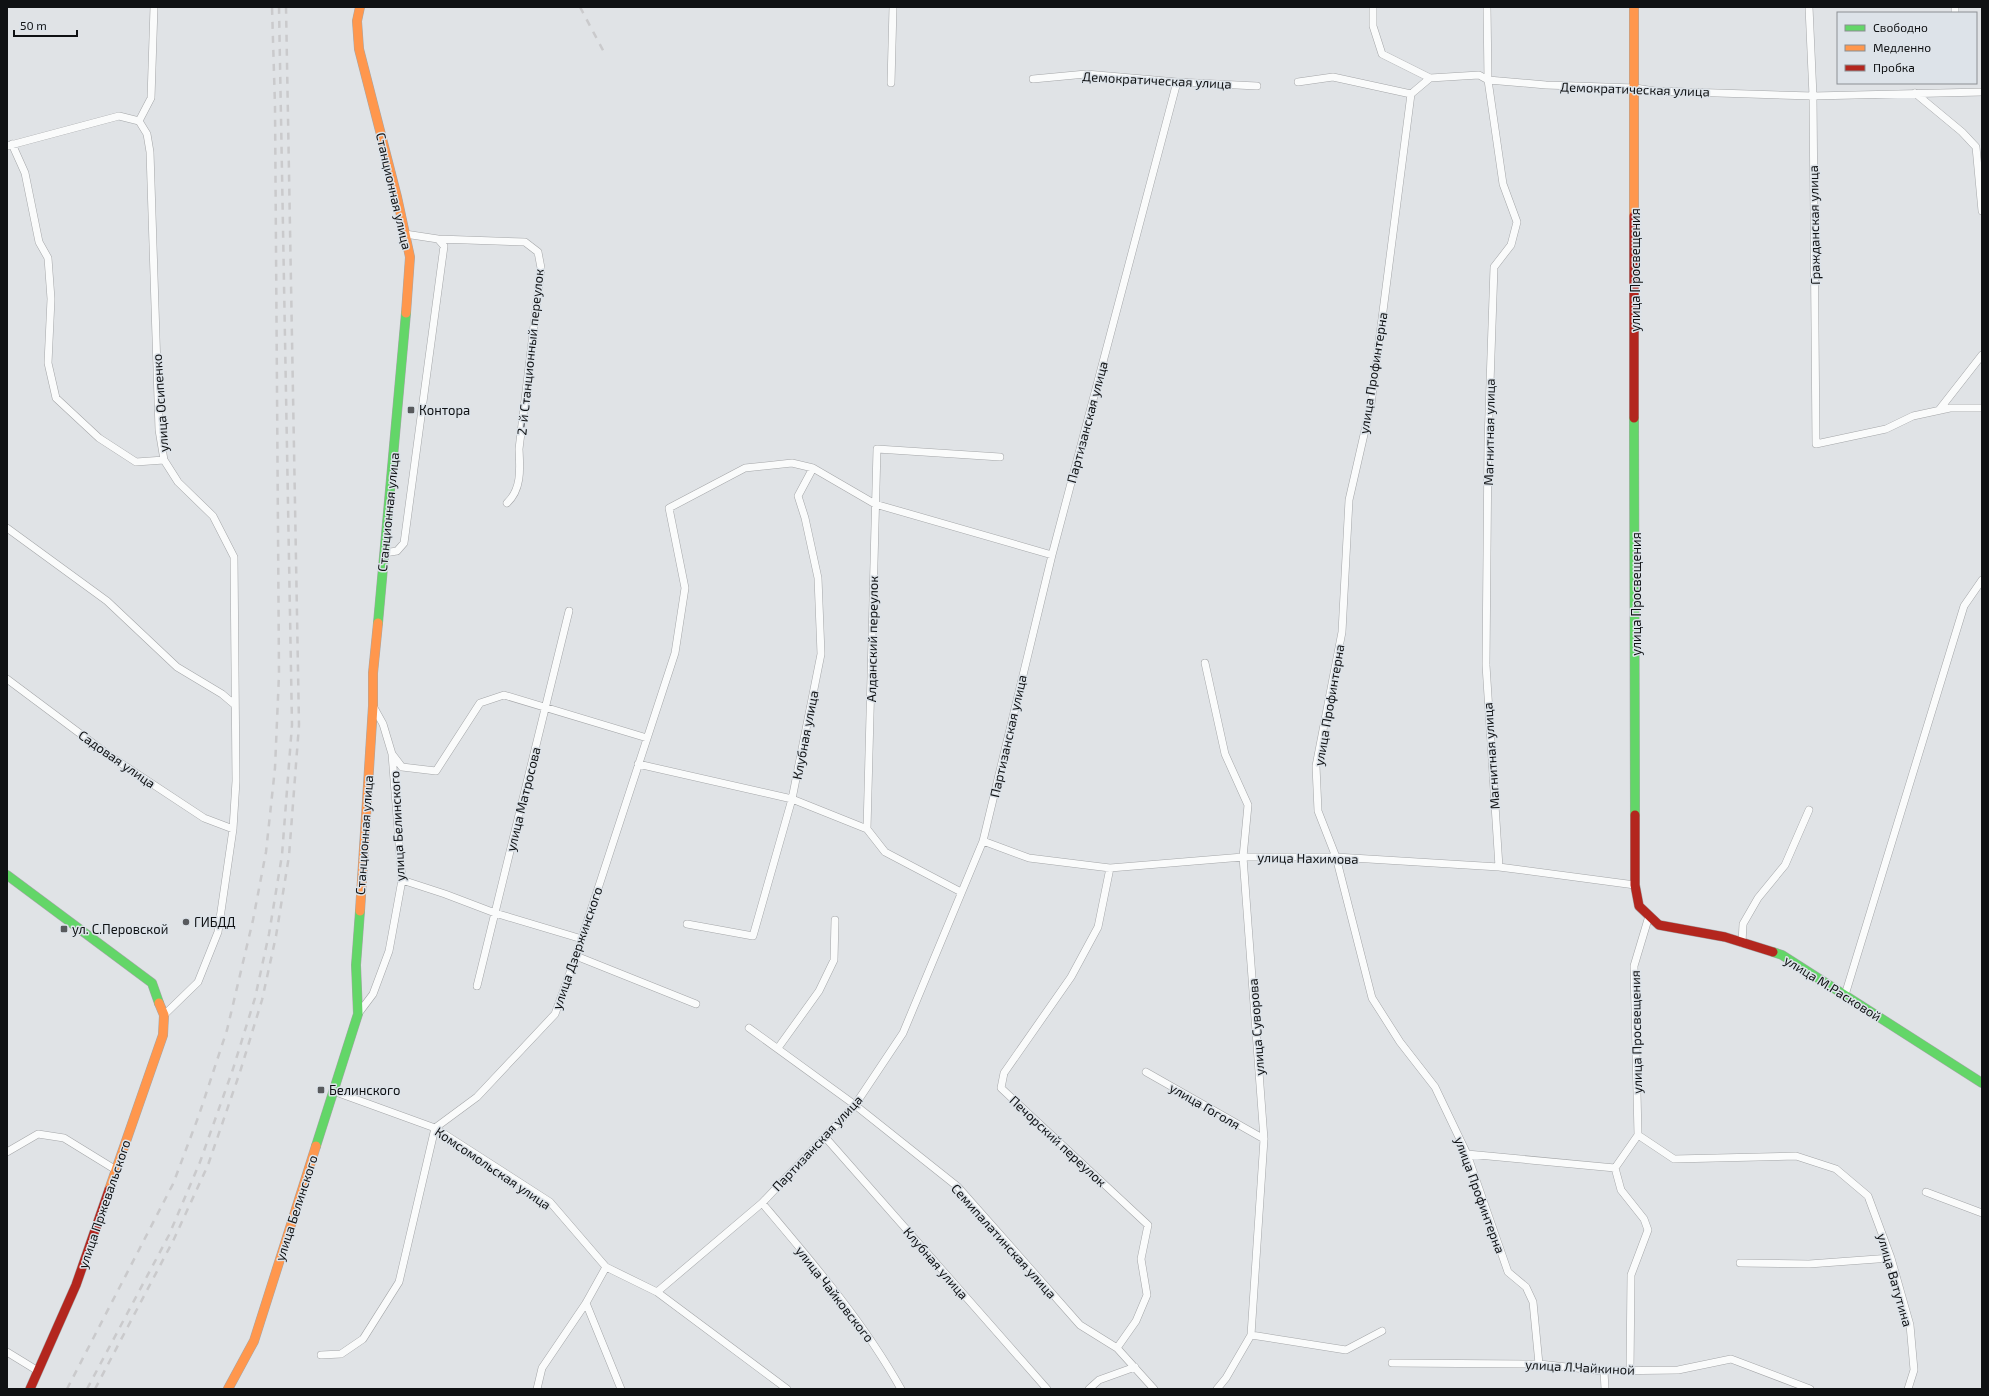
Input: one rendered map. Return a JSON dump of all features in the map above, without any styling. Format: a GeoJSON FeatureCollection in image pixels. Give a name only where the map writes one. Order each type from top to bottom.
{"type":"FeatureCollection","features":[{"type":"Feature","properties":{"kind":"main road","name":"Станционная улица"},"geometry":{"type":"LineString","coordinates":[[355,1024],[358,1014],[356,965],[373,706],[373,673],[398,413],[410,257],[359,49],[357,21],[360,7]]}},
{"type":"Feature","properties":{"kind":"main road","name":"улица Просвещения"},"geometry":{"type":"LineString","coordinates":[[1634,7],[1635,885],[1639,906],[1649,916]]}},
{"type":"Feature","properties":{"kind":"main road"},"geometry":{"type":"LineString","coordinates":[[7,875],[152,983],[164,1015]]}},
{"type":"Feature","properties":{"kind":"main road","name":"улица М.Расковой"},"geometry":{"type":"LineString","coordinates":[[1649,916],[1659,925],[1725,937],[1782,955],[1982,1083]]}},
{"type":"Feature","properties":{"kind":"main road","name":"улица Пржевальского"},"geometry":{"type":"LineString","coordinates":[[30,1389],[76,1285],[163,1035],[164,1015]]}},
{"type":"Feature","properties":{"kind":"main road","name":"улица Белинского"},"geometry":{"type":"LineString","coordinates":[[228,1389],[254,1341],[355,1024]]}},
{"type":"Feature","properties":{"kind":"street"},"geometry":{"type":"LineString","coordinates":[[9,145],[119,116],[139,120],[151,98],[154,7]]}},
{"type":"Feature","properties":{"kind":"street"},"geometry":{"type":"LineString","coordinates":[[891,83],[893,7]]}},
{"type":"Feature","properties":{"kind":"street"},"geometry":{"type":"LineString","coordinates":[[1298,82],[1333,77],[1411,94],[1430,78],[1382,54],[1373,26],[1373,7]]}},
{"type":"Feature","properties":{"kind":"street","name":"Магнитная улица"},"geometry":{"type":"LineString","coordinates":[[1488,7],[1488,80],[1503,184],[1517,222],[1511,245],[1494,267],[1488,434],[1486,665],[1499,867]]}},
{"type":"Feature","properties":{"kind":"street","name":"Гражданская улица"},"geometry":{"type":"LineString","coordinates":[[1809,7],[1813,96],[1816,444],[1886,429],[1913,416],[1939,410]]}},
{"type":"Feature","properties":{"kind":"street","name":"Демократическая улица"},"geometry":{"type":"LineString","coordinates":[[1033,79],[1086,74],[1177,82],[1257,86]]}},
{"type":"Feature","properties":{"kind":"street","name":"Демократическая улица"},"geometry":{"type":"LineString","coordinates":[[1430,78],[1479,75],[1488,80],[1546,86],[1635,88],[1655,91],[1813,96],[1982,92]]}},
{"type":"Feature","properties":{"kind":"street","name":"Партизанская улица"},"geometry":{"type":"LineString","coordinates":[[657,1292],[762,1203],[855,1106],[903,1033],[983,841],[1052,555],[1177,82]]}},
{"type":"Feature","properties":{"kind":"street"},"geometry":{"type":"LineString","coordinates":[[1962,84],[1963,92]]}},
{"type":"Feature","properties":{"kind":"street"},"geometry":{"type":"LineString","coordinates":[[1915,93],[1962,132],[1976,147],[1982,211]]}},
{"type":"Feature","properties":{"kind":"street","name":"улица Профинтерна"},"geometry":{"type":"LineString","coordinates":[[1411,94],[1371,404],[1349,500],[1342,632],[1316,766],[1318,811],[1336,857],[1372,998],[1400,1042],[1435,1087],[1467,1154],[1508,1272],[1526,1286],[1533,1302],[1539,1364]]}},
{"type":"Feature","properties":{"kind":"street","name":"улица Осипенко"},"geometry":{"type":"LineString","coordinates":[[9,145],[26,173],[39,242],[48,258],[51,299],[48,363],[56,398],[99,438],[136,462],[164,460],[159,430],[150,152],[146,134],[139,120]]}},
{"type":"Feature","properties":{"kind":"street","name":"2-й Станционный переулок"},"geometry":{"type":"LineString","coordinates":[[405,234],[438,239],[525,242],[538,252],[541,268],[519,449],[520,476],[513,498],[508,503]]}},
{"type":"Feature","properties":{"kind":"street"},"geometry":{"type":"LineString","coordinates":[[384,553],[397,551],[404,543],[444,246],[438,239]]}},
{"type":"Feature","properties":{"kind":"street"},"geometry":{"type":"LineString","coordinates":[[1939,410],[1982,355]]}},
{"type":"Feature","properties":{"kind":"street"},"geometry":{"type":"LineString","coordinates":[[1939,410],[1950,408],[1982,408]]}},
{"type":"Feature","properties":{"kind":"street","name":"Алданский переулок"},"geometry":{"type":"LineString","coordinates":[[867,829],[876,449],[1000,457]]}},
{"type":"Feature","properties":{"kind":"street"},"geometry":{"type":"LineString","coordinates":[[164,460],[178,482],[213,516],[234,557],[236,780],[233,830],[218,932],[198,982],[164,1015]]}},
{"type":"Feature","properties":{"kind":"street","name":"улица Дзержинского"},"geometry":{"type":"LineString","coordinates":[[435,1128],[477,1097],[555,1014],[582,939],[675,653],[685,588],[668,508],[745,468],[792,463],[813,468]]}},
{"type":"Feature","properties":{"kind":"street"},"geometry":{"type":"LineString","coordinates":[[813,468],[875,504],[1052,555]]}},
{"type":"Feature","properties":{"kind":"street","name":"Клубная улица"},"geometry":{"type":"LineString","coordinates":[[687,924],[752,936],[792,799],[821,654],[818,578],[805,518],[798,496],[813,468]]}},
{"type":"Feature","properties":{"kind":"street"},"geometry":{"type":"LineString","coordinates":[[7,528],[108,601],[177,667],[222,694],[235,705]]}},
{"type":"Feature","properties":{"kind":"street"},"geometry":{"type":"LineString","coordinates":[[1845,995],[1964,606],[1982,580]]}},
{"type":"Feature","properties":{"kind":"street","name":"улица Матросова"},"geometry":{"type":"LineString","coordinates":[[477,986],[569,611]]}},
{"type":"Feature","properties":{"kind":"street","name":"улица Суворова"},"geometry":{"type":"LineString","coordinates":[[1205,663],[1225,754],[1248,805],[1243,857],[1264,1139],[1251,1335],[1226,1378],[1217,1389]]}},
{"type":"Feature","properties":{"kind":"street","name":"Садовая улица"},"geometry":{"type":"LineString","coordinates":[[7,679],[110,756],[204,818],[233,830]]}},
{"type":"Feature","properties":{"kind":"street"},"geometry":{"type":"LineString","coordinates":[[392,754],[402,767],[436,771],[480,703],[504,696],[647,738]]}},
{"type":"Feature","properties":{"kind":"street","name":"улица Белинского"},"geometry":{"type":"LineString","coordinates":[[358,1014],[373,994],[390,950],[402,880],[392,754],[383,724],[373,706]]}},
{"type":"Feature","properties":{"kind":"street"},"geometry":{"type":"LineString","coordinates":[[638,764],[792,799],[867,829],[885,852],[961,892]]}},
{"type":"Feature","properties":{"kind":"street"},"geometry":{"type":"LineString","coordinates":[[1742,943],[1743,924],[1758,898],[1785,865],[1809,810]]}},
{"type":"Feature","properties":{"kind":"street","name":"улица Нахимова"},"geometry":{"type":"LineString","coordinates":[[983,841],[1029,858],[1110,868],[1243,857],[1336,857],[1499,867],[1635,885]]}},
{"type":"Feature","properties":{"kind":"street","name":"Печорский переулок"},"geometry":{"type":"LineString","coordinates":[[1110,868],[1098,926],[1071,977],[1004,1072],[1001,1088],[1148,1225],[1142,1259],[1147,1295],[1136,1321],[1117,1348]]}},
{"type":"Feature","properties":{"kind":"street"},"geometry":{"type":"LineString","coordinates":[[402,880],[446,894],[495,913],[582,939]]}},
{"type":"Feature","properties":{"kind":"street","name":"улица Просвещения"},"geometry":{"type":"LineString","coordinates":[[1638,1135],[1634,966],[1649,916]]}},
{"type":"Feature","properties":{"kind":"street"},"geometry":{"type":"LineString","coordinates":[[778,1048],[819,991],[834,960],[835,920]]}},
{"type":"Feature","properties":{"kind":"street"},"geometry":{"type":"LineString","coordinates":[[576,956],[696,1004]]}},
{"type":"Feature","properties":{"kind":"street","name":"Семипалатинская улица"},"geometry":{"type":"LineString","coordinates":[[749,1028],[855,1106],[958,1187],[1080,1325],[1117,1348],[1154,1389]]}},
{"type":"Feature","properties":{"kind":"street","name":"улица Гоголя"},"geometry":{"type":"LineString","coordinates":[[1146,1072],[1264,1139]]}},
{"type":"Feature","properties":{"kind":"street","name":"Комсомольская улица"},"geometry":{"type":"LineString","coordinates":[[334,1091],[435,1128],[550,1202],[606,1266],[657,1292],[787,1389]]}},
{"type":"Feature","properties":{"kind":"street"},"geometry":{"type":"LineString","coordinates":[[321,1355],[341,1354],[363,1339],[399,1282],[435,1128]]}},
{"type":"Feature","properties":{"kind":"street"},"geometry":{"type":"LineString","coordinates":[[7,1152],[38,1134],[64,1138],[116,1170]]}},
{"type":"Feature","properties":{"kind":"street"},"geometry":{"type":"LineString","coordinates":[[1630,1371],[1631,1275],[1648,1230],[1644,1219],[1621,1190],[1616,1168],[1638,1135]]}},
{"type":"Feature","properties":{"kind":"street","name":"улица Ватутина"},"geometry":{"type":"LineString","coordinates":[[1638,1135],[1674,1159],[1796,1156],[1836,1169],[1868,1196],[1890,1258],[1910,1325],[1914,1370],[1908,1389]]}},
{"type":"Feature","properties":{"kind":"street","name":"Клубная улица"},"geometry":{"type":"LineString","coordinates":[[825,1137],[1047,1389]]}},
{"type":"Feature","properties":{"kind":"street"},"geometry":{"type":"LineString","coordinates":[[1467,1154],[1616,1168]]}},
{"type":"Feature","properties":{"kind":"street"},"geometry":{"type":"LineString","coordinates":[[1926,1192],[1982,1214]]}},
{"type":"Feature","properties":{"kind":"street","name":"улица Чайковского"},"geometry":{"type":"LineString","coordinates":[[762,1203],[831,1285],[885,1360],[901,1389]]}},
{"type":"Feature","properties":{"kind":"street"},"geometry":{"type":"LineString","coordinates":[[1740,1263],[1809,1264],[1890,1258]]}},
{"type":"Feature","properties":{"kind":"street"},"geometry":{"type":"LineString","coordinates":[[537,1389],[542,1368],[586,1303],[606,1266]]}},
{"type":"Feature","properties":{"kind":"street"},"geometry":{"type":"LineString","coordinates":[[586,1303],[621,1389]]}},
{"type":"Feature","properties":{"kind":"street"},"geometry":{"type":"LineString","coordinates":[[1251,1335],[1346,1350],[1382,1331]]}},
{"type":"Feature","properties":{"kind":"street"},"geometry":{"type":"LineString","coordinates":[[7,1352],[38,1371]]}},
{"type":"Feature","properties":{"kind":"street","name":"улица Л.Чайкиной"},"geometry":{"type":"LineString","coordinates":[[1392,1363],[1539,1364],[1604,1371],[1630,1371],[1678,1370],[1731,1359],[1810,1389]]}},
{"type":"Feature","properties":{"kind":"street"},"geometry":{"type":"LineString","coordinates":[[1089,1389],[1099,1380],[1135,1367]]}},
{"type":"Feature","properties":{"kind":"street"},"geometry":{"type":"LineString","coordinates":[[1604,1371],[1605,1389]]}},
{"type":"Feature","properties":{"kind":"railway"},"geometry":{"type":"LineString","coordinates":[[67,1389],[173,1184],[199,1115],[227,1030],[253,920],[266,852],[275,768],[279,674],[275,106],[272,7]]}},
{"type":"Feature","properties":{"kind":"railway"},"geometry":{"type":"LineString","coordinates":[[87,1389],[169,1235],[200,1162],[233,1069],[255,998],[269,934],[282,855],[292,725],[279,7]]}},
{"type":"Feature","properties":{"kind":"railway"},"geometry":{"type":"LineString","coordinates":[[95,1389],[174,1239],[208,1165],[240,1072],[262,1000],[276,936],[289,856],[299,725],[286,7]]}},
{"type":"Feature","properties":{"kind":"railway"},"geometry":{"type":"LineString","coordinates":[[580,7],[605,54]]}},
{"type":"Feature","properties":{"kind":"traffic: fast"},"geometry":{"type":"LineString","coordinates":[[378,623],[406,313]]}},
{"type":"Feature","properties":{"kind":"traffic: fast"},"geometry":{"type":"LineString","coordinates":[[1634,418],[1635,815]]}},
{"type":"Feature","properties":{"kind":"traffic: fast"},"geometry":{"type":"LineString","coordinates":[[7,875],[152,983],[159,1003]]}},
{"type":"Feature","properties":{"kind":"traffic: fast"},"geometry":{"type":"LineString","coordinates":[[316,1146],[358,1014],[356,965],[360,911]]}},
{"type":"Feature","properties":{"kind":"traffic: fast"},"geometry":{"type":"LineString","coordinates":[[1773,952],[1782,955],[1982,1083]]}},
{"type":"Feature","properties":{"kind":"traffic: slow"},"geometry":{"type":"LineString","coordinates":[[360,7],[357,21],[359,49],[397,197],[410,257],[406,313]]}},
{"type":"Feature","properties":{"kind":"traffic: slow"},"geometry":{"type":"LineString","coordinates":[[1634,7],[1634,216]]}},
{"type":"Feature","properties":{"kind":"traffic: slow"},"geometry":{"type":"LineString","coordinates":[[360,911],[373,706],[373,673],[378,623]]}},
{"type":"Feature","properties":{"kind":"traffic: slow"},"geometry":{"type":"LineString","coordinates":[[109,1190],[163,1035],[164,1015],[159,1003]]}},
{"type":"Feature","properties":{"kind":"traffic: slow"},"geometry":{"type":"LineString","coordinates":[[228,1389],[254,1341],[316,1146]]}},
{"type":"Feature","properties":{"kind":"traffic: jam"},"geometry":{"type":"LineString","coordinates":[[1634,216],[1634,418]]}},
{"type":"Feature","properties":{"kind":"traffic: jam"},"geometry":{"type":"LineString","coordinates":[[1635,815],[1635,885],[1639,906],[1659,925],[1725,937],[1773,952]]}},
{"type":"Feature","properties":{"kind":"traffic: jam"},"geometry":{"type":"LineString","coordinates":[[30,1389],[76,1285],[109,1190]]}},
{"type":"Feature","properties":{"kind":"place","name":"Контора"},"geometry":{"type":"Point","coordinates":[411,410]}},
{"type":"Feature","properties":{"kind":"place","name":"ГИБДД"},"geometry":{"type":"Point","coordinates":[186,922]}},
{"type":"Feature","properties":{"kind":"place","name":"ул. С.Перовской"},"geometry":{"type":"Point","coordinates":[64,929]}},
{"type":"Feature","properties":{"kind":"place","name":"Белинского"},"geometry":{"type":"Point","coordinates":[321,1090]}}]}
